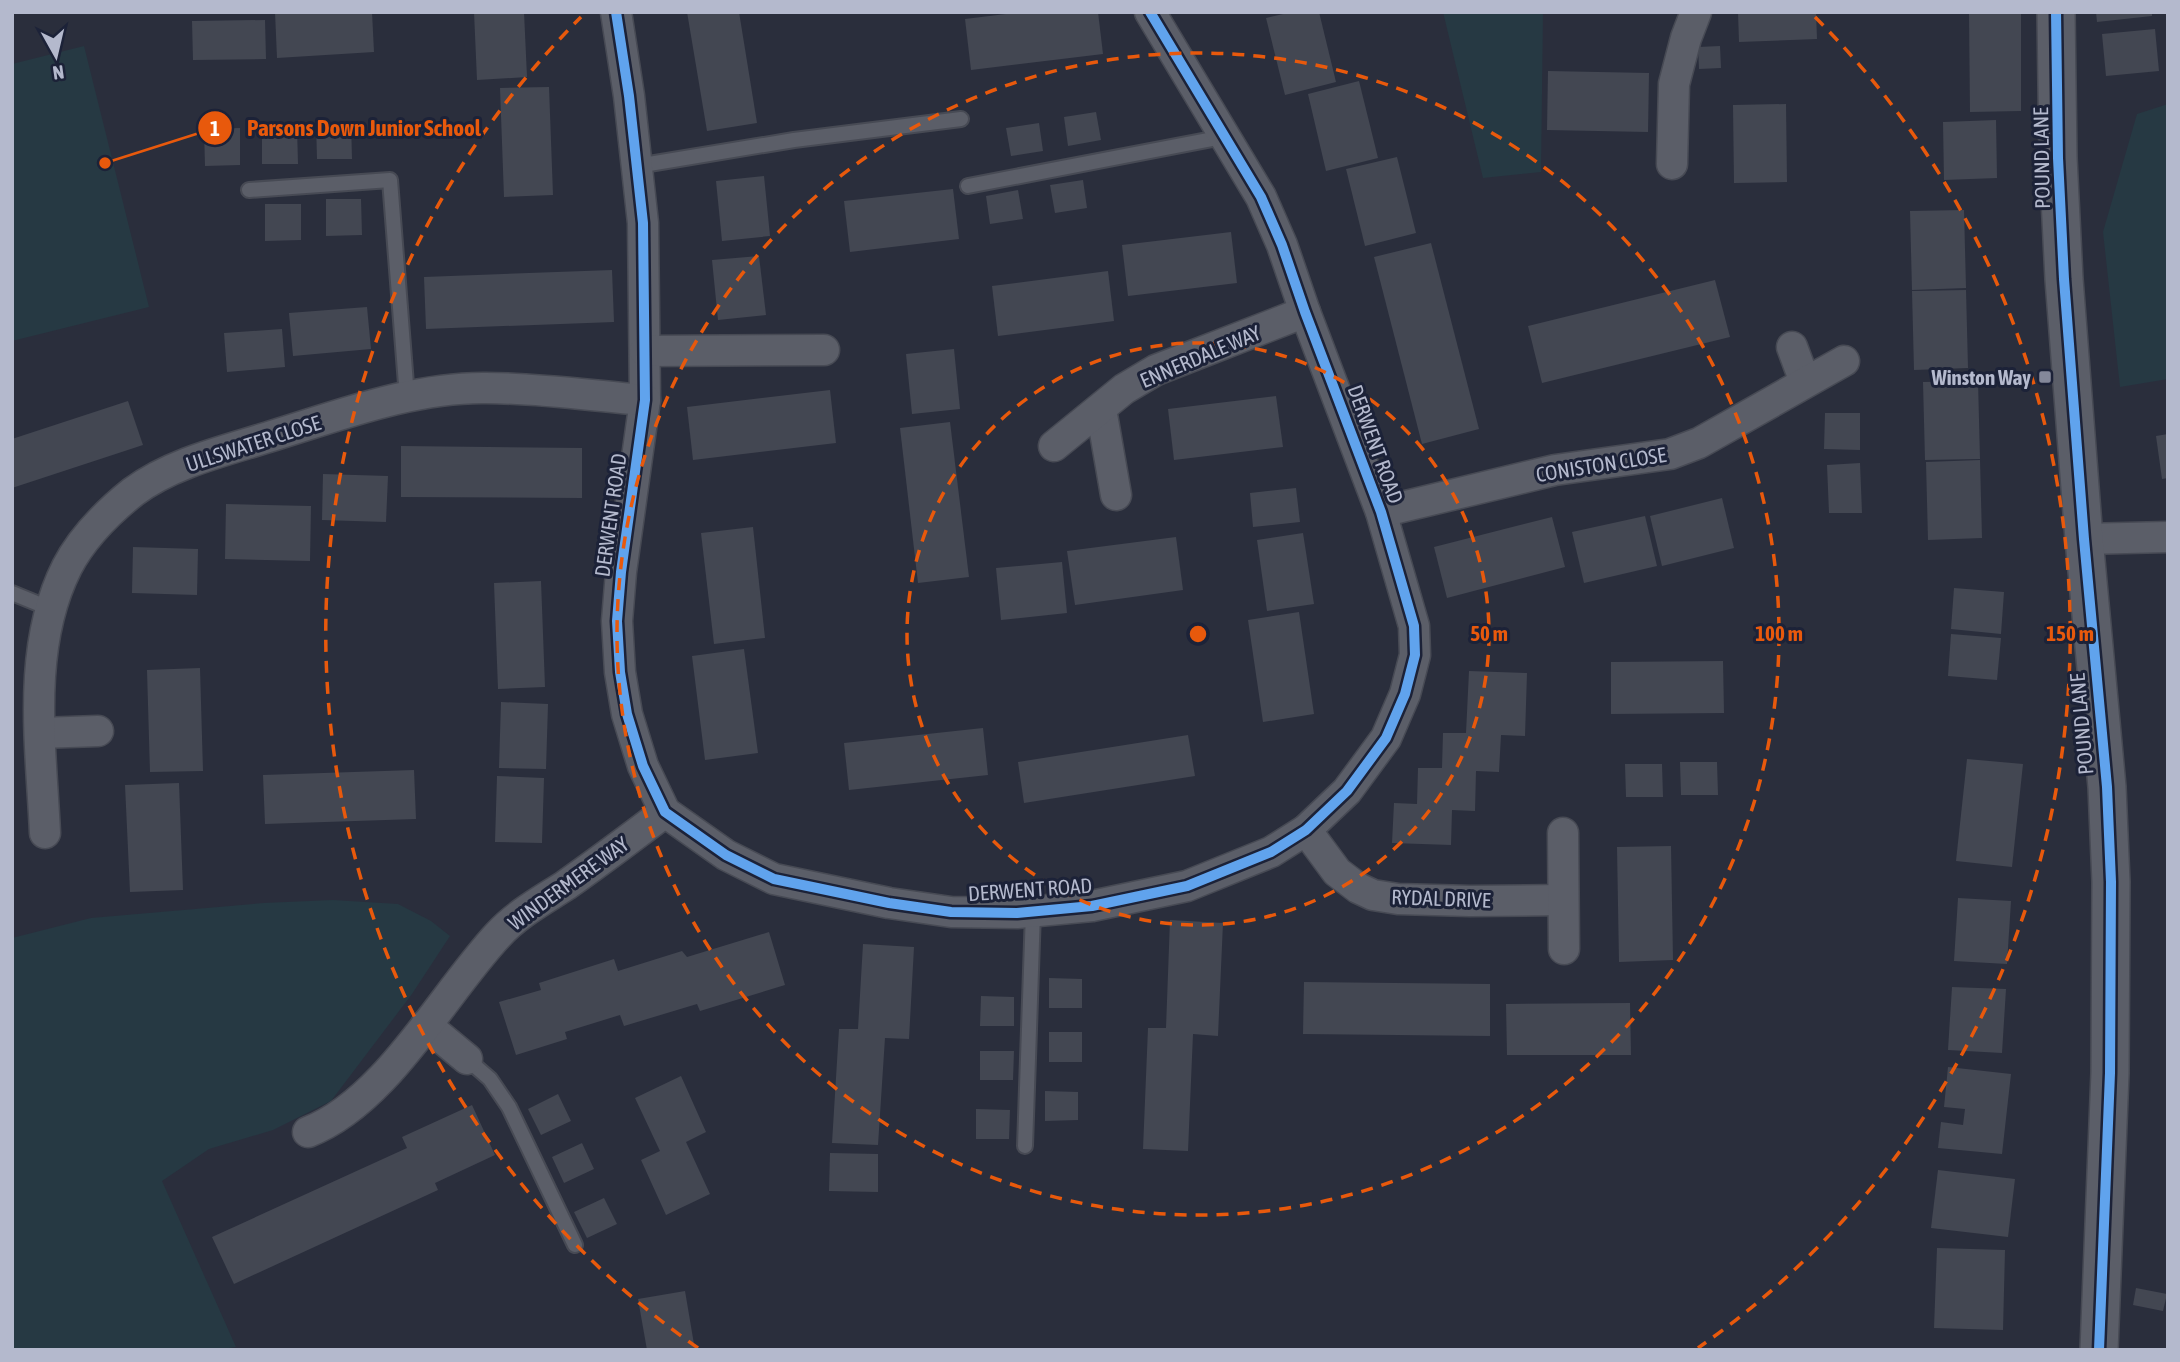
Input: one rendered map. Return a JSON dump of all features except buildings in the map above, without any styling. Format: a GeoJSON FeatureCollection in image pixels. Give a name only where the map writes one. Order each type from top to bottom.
{"type":"FeatureCollection","features":[{"type":"Feature","properties":{"kind":"street","name":"DERWENT ROAD"},"geometry":{"type":"LineString","coordinates":[[616,12],[629,96],[643,223],[645,351],[645,400],[621,572],[617,621],[620,672],[627,714],[643,766],[665,812],[726,855],[775,879],[889,903],[951,912],[1033,912],[1092,906],[1187,886],[1271,852],[1306,830],[1348,791],[1386,738],[1405,695],[1415,655],[1414,626],[1381,512],[1305,312],[1292,270],[1266,207],[1150,12]]}},
{"type":"Feature","properties":{"kind":"street"},"geometry":{"type":"LineString","coordinates":[[1672,164],[1674,84],[1696,12]]}},
{"type":"Feature","properties":{"kind":"street","name":"POUND LANE"},"geometry":{"type":"LineString","coordinates":[[2056,12],[2058,158],[2064,279],[2107,787],[2110,1073],[2099,1350]]}},
{"type":"Feature","properties":{"kind":"street","name":"ENNERDALE WAY"},"geometry":{"type":"LineString","coordinates":[[1054,446],[1124,389],[1156,370],[1305,312]]}},
{"type":"Feature","properties":{"kind":"street"},"geometry":{"type":"LineString","coordinates":[[1792,347],[1805,382]]}},
{"type":"Feature","properties":{"kind":"street"},"geometry":{"type":"LineString","coordinates":[[645,351],[824,350]]}},
{"type":"Feature","properties":{"kind":"street","name":"CONISTON CLOSE"},"geometry":{"type":"LineString","coordinates":[[1381,512],[1556,470],[1670,454],[1699,443],[1844,361]]}},
{"type":"Feature","properties":{"kind":"street","name":"ULLSWATER CLOSE"},"geometry":{"type":"LineString","coordinates":[[45,833],[40,733],[43,640],[51,608],[67,566],[84,540],[134,492],[169,471],[226,450],[417,394],[485,387],[645,400]]}},
{"type":"Feature","properties":{"kind":"street"},"geometry":{"type":"LineString","coordinates":[[1101,409],[1116,495]]}},
{"type":"Feature","properties":{"kind":"street"},"geometry":{"type":"LineString","coordinates":[[2084,539],[2168,537]]}},
{"type":"Feature","properties":{"kind":"street"},"geometry":{"type":"LineString","coordinates":[[40,733],[98,731]]}},
{"type":"Feature","properties":{"kind":"street","name":"WINDERMERE WAY"},"geometry":{"type":"LineString","coordinates":[[308,1132],[324,1126],[374,1085],[499,933],[665,812]]}},
{"type":"Feature","properties":{"kind":"street","name":"RYDAL DRIVE"},"geometry":{"type":"LineString","coordinates":[[1306,830],[1337,873],[1373,895],[1398,899],[1470,901],[1563,900]]}},
{"type":"Feature","properties":{"kind":"street"},"geometry":{"type":"LineString","coordinates":[[1563,833],[1564,949]]}},
{"type":"Feature","properties":{"kind":"street"},"geometry":{"type":"LineString","coordinates":[[426,1025],[467,1059]]}},
{"type":"Feature","properties":{"kind":"lane"},"geometry":{"type":"LineString","coordinates":[[637,166],[794,140],[961,119]]}},
{"type":"Feature","properties":{"kind":"lane"},"geometry":{"type":"LineString","coordinates":[[968,186],[1223,137]]}},
{"type":"Feature","properties":{"kind":"lane"},"geometry":{"type":"LineString","coordinates":[[249,190],[390,180],[407,397]]}},
{"type":"Feature","properties":{"kind":"lane"},"geometry":{"type":"LineString","coordinates":[[12,593],[51,608]]}},
{"type":"Feature","properties":{"kind":"lane"},"geometry":{"type":"LineString","coordinates":[[1025,1146],[1033,912]]}},
{"type":"Feature","properties":{"kind":"lane"},"geometry":{"type":"LineString","coordinates":[[467,1059],[490,1079],[509,1107],[575,1245]]}},
{"type":"Feature","properties":{"kind":"shaded area"},"geometry":{"type":"Polygon","coordinates":[[[1443,12],[1543,12],[1541,172],[1483,178],[1443,12]]]}},
{"type":"Feature","properties":{"kind":"shaded area"},"geometry":{"type":"Polygon","coordinates":[[[84,46],[149,307],[12,341],[12,64],[84,46]]]}},
{"type":"Feature","properties":{"kind":"shaded area"},"geometry":{"type":"Polygon","coordinates":[[[2168,104],[2168,379],[2120,387],[2103,232],[2137,114],[2168,104]]]}},
{"type":"Feature","properties":{"kind":"shaded area"},"geometry":{"type":"Polygon","coordinates":[[[333,900],[398,904],[431,921],[450,936],[412,994],[331,1101],[273,1130],[209,1149],[162,1181],[236,1347],[217,1350],[12,1350],[12,938],[91,918],[264,903],[333,900]]]}},
{"type":"Feature","properties":{"kind":"cycle path"},"geometry":{"type":"LineString","coordinates":[[616,12],[629,96],[643,223],[645,400],[621,572],[617,621],[620,672],[627,714],[643,766],[665,812],[726,855],[774,879],[889,903],[951,912],[1017,913],[1092,906],[1187,886],[1271,852],[1306,830],[1347,791],[1386,738],[1405,694],[1415,655],[1414,626],[1381,512],[1282,245],[1261,197],[1150,12]]}},
{"type":"Feature","properties":{"kind":"cycle path"},"geometry":{"type":"LineString","coordinates":[[2056,12],[2058,158],[2064,279],[2107,787],[2111,882],[2110,1073],[2099,1350]]}},
{"type":"Feature","properties":{"kind":"place","name":"Parsons Down Junior School"},"geometry":{"type":"Point","coordinates":[105,163]}},
{"type":"Feature","properties":{"kind":"place","name":"Winston Way"},"geometry":{"type":"Point","coordinates":[2045,377]}}]}
